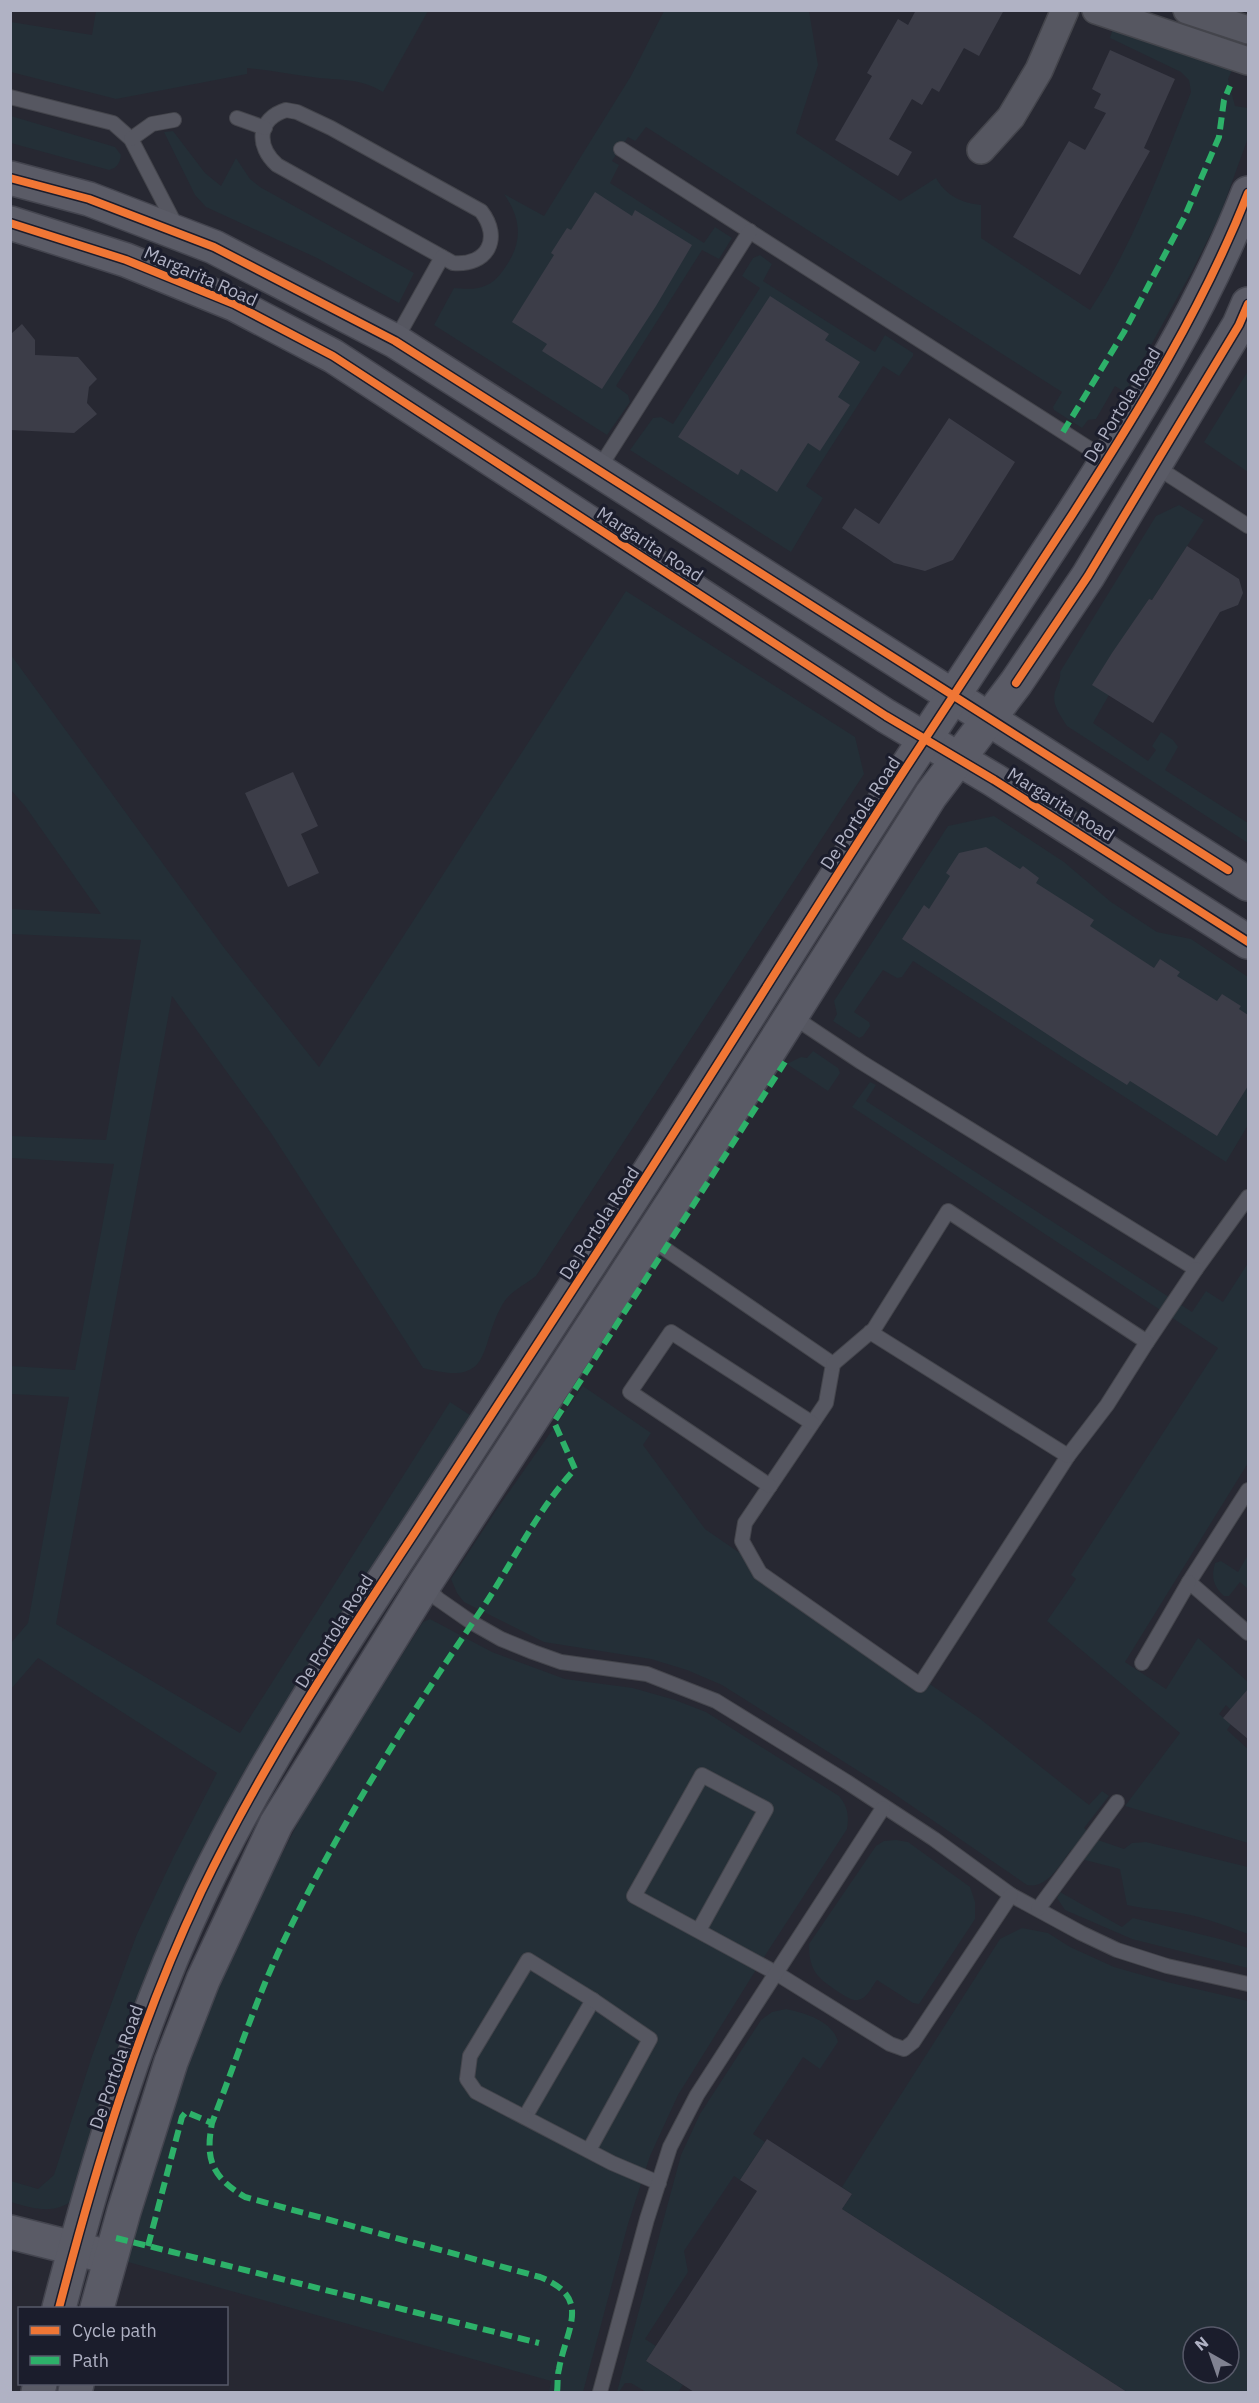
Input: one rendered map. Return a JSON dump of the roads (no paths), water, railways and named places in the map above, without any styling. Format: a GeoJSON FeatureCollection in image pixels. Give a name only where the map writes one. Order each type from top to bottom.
{"type":"FeatureCollection","features":[{"type":"Feature","properties":{"kind":"main road","name":"Margarita Road"},"geometry":{"type":"LineString","coordinates":[[10,178],[89,199],[214,247],[395,341],[1248,884]]}},
{"type":"Feature","properties":{"kind":"main road","name":"De Portola Road"},"geometry":{"type":"LineString","coordinates":[[59,2307],[117,2103],[137,2046],[173,1954],[208,1878],[266,1771],[316,1687],[658,1160],[761,993],[1107,460],[1166,364],[1229,242],[1248,194]]}},
{"type":"Feature","properties":{"kind":"main road","name":"Margarita Road"},"geometry":{"type":"LineString","coordinates":[[10,223],[126,260],[234,304],[333,356],[886,716],[1248,942]]}},
{"type":"Feature","properties":{"kind":"main road"},"geometry":{"type":"LineString","coordinates":[[234,304],[291,312],[360,349],[380,350],[395,341]]}},
{"type":"Feature","properties":{"kind":"main road"},"geometry":{"type":"LineString","coordinates":[[97,2307],[110,2258],[171,2062],[233,1912],[276,1824],[424,1585],[649,1238],[933,791],[1016,683],[1088,576],[1248,308]]}},
{"type":"Feature","properties":{"kind":"main road"},"geometry":{"type":"LineString","coordinates":[[424,1585],[417,1570],[418,1552],[540,1366],[556,1335],[560,1309]]}},
{"type":"Feature","properties":{"kind":"main road"},"geometry":{"type":"LineString","coordinates":[[10,2232],[110,2258]]}},
{"type":"Feature","properties":{"kind":"street"},"geometry":{"type":"LineString","coordinates":[[981,150],[1017,107],[1039,70],[1065,10]]}},
{"type":"Feature","properties":{"kind":"street"},"geometry":{"type":"LineString","coordinates":[[1096,10],[1248,61]]}},
{"type":"Feature","properties":{"kind":"street"},"geometry":{"type":"LineString","coordinates":[[1187,10],[1248,30]]}},
{"type":"Feature","properties":{"kind":"lane"},"geometry":{"type":"LineString","coordinates":[[10,97],[113,123],[131,139],[179,234]]}},
{"type":"Feature","properties":{"kind":"lane"},"geometry":{"type":"LineString","coordinates":[[286,110],[297,112],[481,211],[491,231],[490,246],[483,257],[472,263],[462,264],[453,263],[442,257],[277,165],[263,149],[262,139],[269,120],[276,113],[286,110]]}},
{"type":"Feature","properties":{"kind":"lane"},"geometry":{"type":"LineString","coordinates":[[237,118],[265,128]]}},
{"type":"Feature","properties":{"kind":"lane"},"geometry":{"type":"LineString","coordinates":[[131,139],[152,124],[174,120]]}},
{"type":"Feature","properties":{"kind":"lane"},"geometry":{"type":"LineString","coordinates":[[621,149],[1107,460]]}},
{"type":"Feature","properties":{"kind":"lane"},"geometry":{"type":"LineString","coordinates":[[597,470],[750,231]]}},
{"type":"Feature","properties":{"kind":"lane"},"geometry":{"type":"LineString","coordinates":[[395,341],[442,257]]}},
{"type":"Feature","properties":{"kind":"lane"},"geometry":{"type":"LineString","coordinates":[[1155,466],[1248,526]]}},
{"type":"Feature","properties":{"kind":"lane"},"geometry":{"type":"LineString","coordinates":[[790,1015],[861,1062],[1196,1269]]}},
{"type":"Feature","properties":{"kind":"lane"},"geometry":{"type":"LineString","coordinates":[[1147,1342],[948,1212],[870,1332],[833,1364],[826,1403],[744,1523],[742,1541],[760,1573],[920,1685],[1068,1456],[1107,1405],[1196,1269],[1248,1197]]}},
{"type":"Feature","properties":{"kind":"lane"},"geometry":{"type":"LineString","coordinates":[[649,1238],[833,1364]]}},
{"type":"Feature","properties":{"kind":"lane"},"geometry":{"type":"LineString","coordinates":[[770,1486],[630,1392],[671,1332],[812,1423]]}},
{"type":"Feature","properties":{"kind":"lane"},"geometry":{"type":"LineString","coordinates":[[870,1332],[1068,1456]]}},
{"type":"Feature","properties":{"kind":"lane"},"geometry":{"type":"LineString","coordinates":[[1142,1663],[1248,1490]]}},
{"type":"Feature","properties":{"kind":"lane"},"geometry":{"type":"LineString","coordinates":[[1190,1582],[1248,1633]]}},
{"type":"Feature","properties":{"kind":"lane"},"geometry":{"type":"LineString","coordinates":[[424,1585],[438,1599],[471,1623],[533,1652],[561,1662],[647,1674],[716,1701],[800,1751],[883,1808],[934,1839],[1011,1895],[1116,1950],[1167,1966],[1248,1984]]}},
{"type":"Feature","properties":{"kind":"lane"},"geometry":{"type":"LineString","coordinates":[[699,1930],[766,1809],[702,1775],[634,1896],[776,1973],[890,2044],[904,2049],[913,2042],[1011,1895]]}},
{"type":"Feature","properties":{"kind":"lane"},"geometry":{"type":"LineString","coordinates":[[1038,1909],[1117,1802]]}},
{"type":"Feature","properties":{"kind":"lane"},"geometry":{"type":"LineString","coordinates":[[600,2392],[670,2146],[697,2095],[883,1808]]}},
{"type":"Feature","properties":{"kind":"lane"},"geometry":{"type":"LineString","coordinates":[[589,2150],[650,2039],[528,1960],[470,2056],[467,2079],[476,2092],[589,2150],[659,2183]]}},
{"type":"Feature","properties":{"kind":"lane"},"geometry":{"type":"LineString","coordinates":[[525,2117],[593,2000]]}}]}
